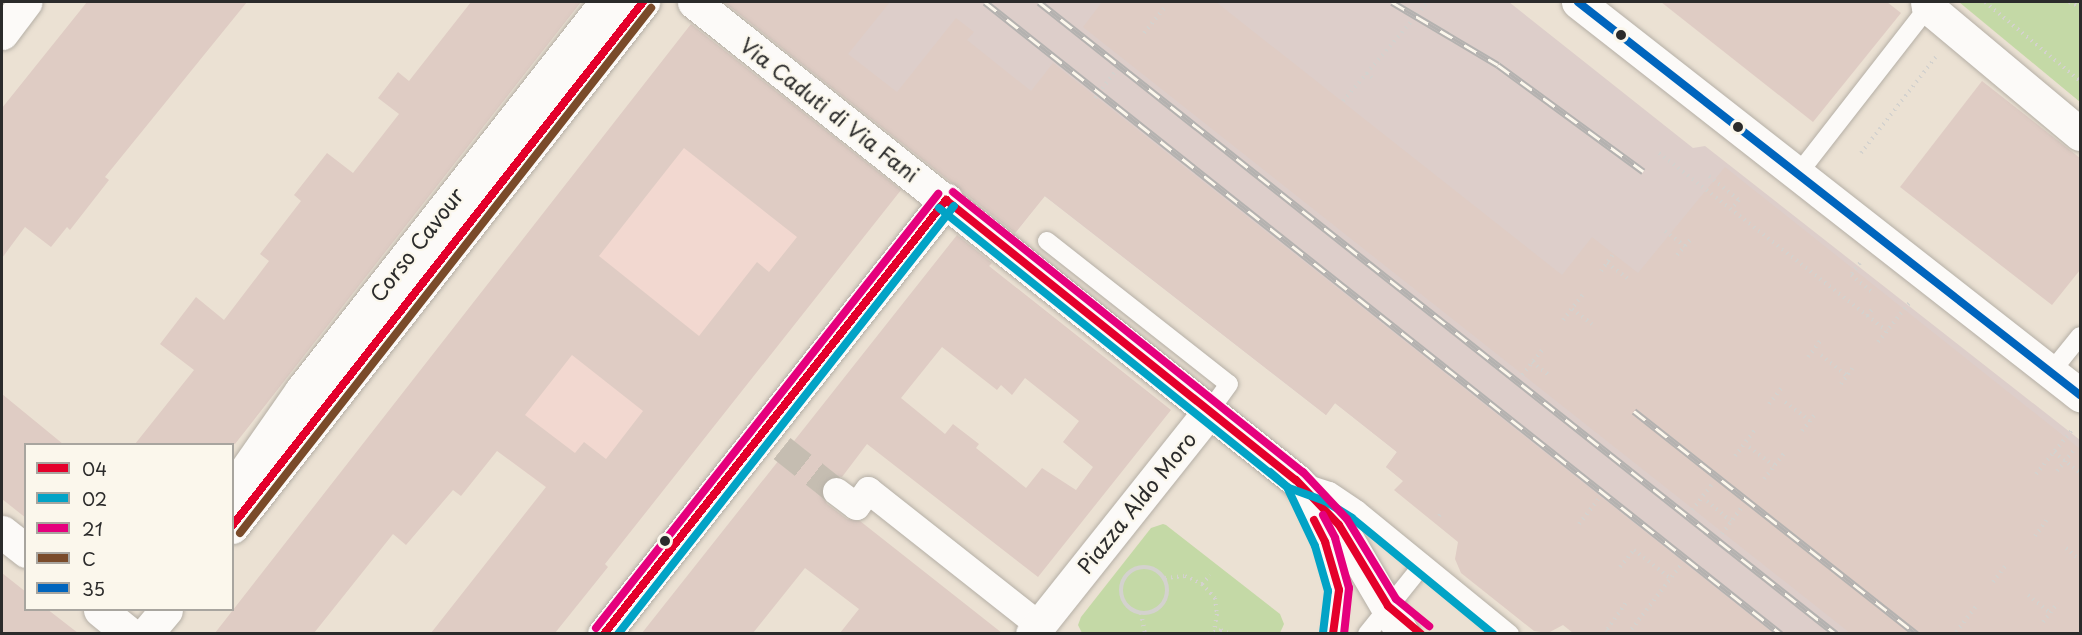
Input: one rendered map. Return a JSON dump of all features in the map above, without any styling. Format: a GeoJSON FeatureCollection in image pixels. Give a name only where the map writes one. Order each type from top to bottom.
{"type":"FeatureCollection","features":[{"type":"Feature","properties":{"kind":"street"},"geometry":{"type":"LineString","coordinates":[[2,33],[25,2]]}},
{"type":"Feature","properties":{"kind":"street","name":"Corso Cavour"},"geometry":{"type":"LineString","coordinates":[[234,487],[301,391],[606,2]]}},
{"type":"Feature","properties":{"kind":"street"},"geometry":{"type":"LineString","coordinates":[[234,523],[643,2]]}},
{"type":"Feature","properties":{"kind":"street","name":"Via Caduti di Via Fani"},"geometry":{"type":"LineString","coordinates":[[694,2],[1210,410]]}},
{"type":"Feature","properties":{"kind":"street"},"geometry":{"type":"LineString","coordinates":[[1578,2],[2080,395]]}},
{"type":"Feature","properties":{"kind":"street"},"geometry":{"type":"LineString","coordinates":[[1928,4],[1956,31],[2080,134]]}},
{"type":"Feature","properties":{"kind":"street"},"geometry":{"type":"LineString","coordinates":[[604,633],[946,200]]}},
{"type":"Feature","properties":{"kind":"street","name":"Piazza Aldo Moro"},"geometry":{"type":"LineString","coordinates":[[1040,630],[1210,410],[1296,480],[1339,525],[1396,620]]}},
{"type":"Feature","properties":{"kind":"street"},"geometry":{"type":"LineString","coordinates":[[836,491],[856,506],[868,490],[1040,630]]}},
{"type":"Feature","properties":{"kind":"street"},"geometry":{"type":"LineString","coordinates":[[2,532],[24,549]]}},
{"type":"Feature","properties":{"kind":"street"},"geometry":{"type":"LineString","coordinates":[[102,611],[130,633]]}},
{"type":"Feature","properties":{"kind":"street"},"geometry":{"type":"LineString","coordinates":[[146,633],[164,611]]}},
{"type":"Feature","properties":{"kind":"lane"},"geometry":{"type":"LineString","coordinates":[[1798,174],[1928,4]]}},
{"type":"Feature","properties":{"kind":"lane"},"geometry":{"type":"LineString","coordinates":[[1047,241],[1229,384],[1210,410]]}},
{"type":"Feature","properties":{"kind":"lane"},"geometry":{"type":"LineString","coordinates":[[2051,372],[2080,336]]}},
{"type":"Feature","properties":{"kind":"lane"},"geometry":{"type":"LineString","coordinates":[[1296,480],[1324,542],[1338,590],[1333,633]]}},
{"type":"Feature","properties":{"kind":"lane","name":"Piazza Aldo Moro"},"geometry":{"type":"LineString","coordinates":[[1296,480],[1330,491],[1510,633]]}},
{"type":"Feature","properties":{"kind":"lane"},"geometry":{"type":"LineString","coordinates":[[1367,633],[1396,620],[1423,564]]}},
{"type":"Feature","properties":{"kind":"lane"},"geometry":{"type":"LineString","coordinates":[[1396,620],[1422,633]]}},
{"type":"Feature","properties":{"kind":"path"},"geometry":{"type":"LineString","coordinates":[[1343,101],[1428,2]]}},
{"type":"Feature","properties":{"kind":"path"},"geometry":{"type":"LineString","coordinates":[[1985,2],[2080,81]]}},
{"type":"Feature","properties":{"kind":"path"},"geometry":{"type":"LineString","coordinates":[[2069,2],[2080,7]]}},
{"type":"Feature","properties":{"kind":"path"},"geometry":{"type":"LineString","coordinates":[[1144,33],[1167,5]]}},
{"type":"Feature","properties":{"kind":"path"},"geometry":{"type":"LineString","coordinates":[[1862,153],[1956,31]]}},
{"type":"Feature","properties":{"kind":"path"},"geometry":{"type":"LineString","coordinates":[[1095,99],[1124,60]]}},
{"type":"Feature","properties":{"kind":"path"},"geometry":{"type":"LineString","coordinates":[[1366,73],[1375,80]]}},
{"type":"Feature","properties":{"kind":"path"},"geometry":{"type":"LineString","coordinates":[[1659,153],[1887,331]]}},
{"type":"Feature","properties":{"kind":"path"},"geometry":{"type":"LineString","coordinates":[[1709,176],[1739,200],[1732,208]]}},
{"type":"Feature","properties":{"kind":"path"},"geometry":{"type":"LineString","coordinates":[[1665,231],[1685,246]]}},
{"type":"Feature","properties":{"kind":"path"},"geometry":{"type":"LineString","coordinates":[[1677,255],[1692,238]]}},
{"type":"Feature","properties":{"kind":"path"},"geometry":{"type":"LineString","coordinates":[[1601,271],[1614,253]]}},
{"type":"Feature","properties":{"kind":"path"},"geometry":{"type":"LineString","coordinates":[[1608,262],[1628,279]]}},
{"type":"Feature","properties":{"kind":"path"},"geometry":{"type":"LineString","coordinates":[[1860,263],[1851,274],[1871,291]]}},
{"type":"Feature","properties":{"kind":"path"},"geometry":{"type":"LineString","coordinates":[[1563,320],[1583,294]]}},
{"type":"Feature","properties":{"kind":"path"},"geometry":{"type":"LineString","coordinates":[[1878,342],[1910,302]]}},
{"type":"Feature","properties":{"kind":"path"},"geometry":{"type":"LineString","coordinates":[[1867,316],[1873,308]]}},
{"type":"Feature","properties":{"kind":"path"},"geometry":{"type":"LineString","coordinates":[[1572,309],[1592,324]]}},
{"type":"Feature","properties":{"kind":"path"},"geometry":{"type":"LineString","coordinates":[[1808,357],[1821,340]]}},
{"type":"Feature","properties":{"kind":"path"},"geometry":{"type":"LineString","coordinates":[[1809,346],[1814,350]]}},
{"type":"Feature","properties":{"kind":"path"},"geometry":{"type":"LineString","coordinates":[[1522,375],[1543,349]]}},
{"type":"Feature","properties":{"kind":"path"},"geometry":{"type":"LineString","coordinates":[[1821,355],[1847,376]]}},
{"type":"Feature","properties":{"kind":"path"},"geometry":{"type":"LineString","coordinates":[[1532,362],[1550,376]]}},
{"type":"Feature","properties":{"kind":"path"},"geometry":{"type":"LineString","coordinates":[[1841,384],[1854,366]]}},
{"type":"Feature","properties":{"kind":"path"},"geometry":{"type":"LineString","coordinates":[[1769,404],[1774,393],[1783,386]]}},
{"type":"Feature","properties":{"kind":"path"},"geometry":{"type":"LineString","coordinates":[[1785,402],[1810,421]]}},
{"type":"Feature","properties":{"kind":"path"},"geometry":{"type":"LineString","coordinates":[[1802,431],[1816,413]]}},
{"type":"Feature","properties":{"kind":"path"},"geometry":{"type":"LineString","coordinates":[[1735,456],[1755,429]]}},
{"type":"Feature","properties":{"kind":"path"},"geometry":{"type":"LineString","coordinates":[[2037,474],[2072,430]]}},
{"type":"Feature","properties":{"kind":"path"},"geometry":{"type":"LineString","coordinates":[[1739,439],[1744,443]]}},
{"type":"Feature","properties":{"kind":"path"},"geometry":{"type":"LineString","coordinates":[[1749,447],[1774,466]]}},
{"type":"Feature","properties":{"kind":"path"},"geometry":{"type":"LineString","coordinates":[[2057,471],[2074,450]]}},
{"type":"Feature","properties":{"kind":"path"},"geometry":{"type":"LineString","coordinates":[[1764,479],[1785,452]]}},
{"type":"Feature","properties":{"kind":"path"},"geometry":{"type":"LineString","coordinates":[[2054,452],[2080,473]]}},
{"type":"Feature","properties":{"kind":"path"},"geometry":{"type":"LineString","coordinates":[[1692,510],[1713,483]]}},
{"type":"Feature","properties":{"kind":"path"},"geometry":{"type":"LineString","coordinates":[[1697,493],[1702,497]]}},
{"type":"Feature","properties":{"kind":"path"},"geometry":{"type":"LineString","coordinates":[[1579,524],[1598,500]]}},
{"type":"Feature","properties":{"kind":"path"},"geometry":{"type":"LineString","coordinates":[[1707,501],[1731,521]]}},
{"type":"Feature","properties":{"kind":"path"},"geometry":{"type":"LineString","coordinates":[[1722,534],[1743,506]]}},
{"type":"Feature","properties":{"kind":"path"},"geometry":{"type":"LineString","coordinates":[[2035,536],[2048,518]]}},
{"type":"Feature","properties":{"kind":"path"},"geometry":{"type":"LineString","coordinates":[[2066,548],[2080,560]]}},
{"type":"Feature","properties":{"kind":"path"},"geometry":{"type":"LineString","coordinates":[[1620,567],[1634,550],[1670,579]]}},
{"type":"Feature","properties":{"kind":"path"},"geometry":{"type":"LineString","coordinates":[[1993,582],[2007,564]]}},
{"type":"Feature","properties":{"kind":"path"},"geometry":{"type":"LineString","coordinates":[[1628,633],[1680,566]]}},
{"type":"Feature","properties":{"kind":"path"},"geometry":{"type":"LineString","coordinates":[[1141,613],[1161,606],[1167,593],[1165,579],[1154,568],[1147,567],[1125,573],[1121,587],[1124,601],[1141,613],[1145,633]]}},
{"type":"Feature","properties":{"kind":"path"},"geometry":{"type":"LineString","coordinates":[[1202,584],[1210,574]]}},
{"type":"Feature","properties":{"kind":"path"},"geometry":{"type":"LineString","coordinates":[[1165,579],[1185,576],[1202,584],[1215,598],[1217,614],[1214,631]]}},
{"type":"Feature","properties":{"kind":"path"},"geometry":{"type":"LineString","coordinates":[[2028,595],[2050,613]]}},
{"type":"Feature","properties":{"kind":"path"},"geometry":{"type":"LineString","coordinates":[[1611,633],[1605,632],[1626,603]]}},
{"type":"Feature","properties":{"kind":"path"},"geometry":{"type":"LineString","coordinates":[[2043,622],[2058,603]]}},
{"type":"Feature","properties":{"kind":"path"},"geometry":{"type":"LineString","coordinates":[[1956,632],[1977,605]]}},
{"type":"Feature","properties":{"kind":"path"},"geometry":{"type":"LineString","coordinates":[[1208,633],[1221,630],[1231,633]]}},
{"type":"Feature","properties":{"kind":"shaded area"},"geometry":{"type":"Polygon","coordinates":[[[822,2],[1509,2],[1693,148],[1705,146],[2080,440],[2080,633],[1595,633],[1386,467],[1397,452],[1335,403],[1326,415],[1033,187],[1038,204],[1016,232],[783,49],[822,2]]]}},
{"type":"Feature","properties":{"kind":"shaded area"},"geometry":{"type":"Polygon","coordinates":[[[688,28],[898,193],[613,553],[541,497],[547,488],[479,437],[688,28]]]}},
{"type":"Feature","properties":{"kind":"green space"},"geometry":{"type":"Polygon","coordinates":[[[1959,2],[2080,2],[2080,102],[2011,45],[1959,2]]]}},
{"type":"Feature","properties":{"kind":"green space"},"geometry":{"type":"Polygon","coordinates":[[[1163,524],[1280,614],[1284,624],[1280,633],[1082,633],[1078,625],[1081,617],[1151,528],[1163,524]]]}},
{"type":"Feature","properties":{"kind":"building"},"geometry":{"type":"Polygon","coordinates":[[[87,2],[247,2],[105,177],[109,180],[70,230],[67,227],[51,247],[25,227],[2,258],[2,108],[87,2]]]}},
{"type":"Feature","properties":{"kind":"building"},"geometry":{"type":"Polygon","coordinates":[[[471,2],[581,2],[235,444],[136,443],[194,370],[160,344],[196,297],[224,320],[269,261],[260,254],[301,201],[294,195],[327,153],[353,173],[399,114],[378,98],[398,72],[409,81],[471,2]]]}},
{"type":"Feature","properties":{"kind":"building"},"geometry":{"type":"Polygon","coordinates":[[[724,2],[890,2],[848,54],[897,92],[956,18],[974,32],[967,40],[1031,91],[1053,63],[1773,633],[1573,633],[1563,625],[1548,633],[1534,631],[1461,573],[1455,559],[1458,542],[1394,490],[1403,481],[1386,467],[1397,452],[1335,403],[1326,415],[1045,196],[1015,233],[724,2]]]}},
{"type":"Feature","properties":{"kind":"building"},"geometry":{"type":"Polygon","coordinates":[[[1102,2],[1216,2],[1562,275],[1592,237],[1638,273],[1725,167],[2080,449],[2080,633],[1850,633],[1083,27],[1102,2]]]}},
{"type":"Feature","properties":{"kind":"building"},"geometry":{"type":"Polygon","coordinates":[[[1661,2],[1887,2],[1901,13],[1813,122],[1661,2]]]}},
{"type":"Feature","properties":{"kind":"building"},"geometry":{"type":"Polygon","coordinates":[[[691,24],[901,190],[605,564],[608,567],[555,633],[431,633],[546,487],[497,451],[461,496],[453,490],[406,545],[393,534],[314,633],[215,633],[691,24]],[[684,148],[599,256],[699,336],[757,262],[769,272],[797,237],[684,148]],[[572,355],[525,415],[575,453],[584,442],[606,459],[643,411],[572,355]]]}},
{"type":"Feature","properties":{"kind":"building"},"geometry":{"type":"Polygon","coordinates":[[[1982,81],[2080,158],[2080,270],[2052,305],[1900,187],[1982,81]]]}},
{"type":"Feature","properties":{"kind":"building"},"geometry":{"type":"Polygon","coordinates":[[[957,235],[992,263],[989,266],[1171,410],[1038,577],[867,444],[842,477],[830,476],[824,481],[820,490],[827,504],[847,519],[860,521],[1002,633],[840,633],[859,609],[805,568],[753,633],[642,633],[957,235]],[[942,347],[901,398],[945,434],[953,424],[979,444],[976,448],[1026,488],[1042,468],[1076,490],[1093,467],[1063,442],[1079,421],[1025,378],[1012,395],[1001,385],[997,390],[942,347]]]}},
{"type":"Feature","properties":{"kind":"building"},"geometry":{"type":"Polygon","coordinates":[[[2,394],[62,443],[24,443],[24,516],[2,499],[2,394]]]}},
{"type":"Feature","properties":{"kind":"building"},"geometry":{"type":"Polygon","coordinates":[[[2,573],[24,590],[24,611],[50,611],[78,633],[2,633],[2,573]]]}},
{"type":"Feature","properties":{"kind":"tunnel"},"geometry":{"type":"LineString","coordinates":[[782,448],[836,491]]}},
{"type":"Feature","properties":{"kind":"railway"},"geometry":{"type":"LineString","coordinates":[[985,2],[1781,634]]}},
{"type":"Feature","properties":{"kind":"railway"},"geometry":{"type":"LineString","coordinates":[[1039,2],[1836,634]]}},
{"type":"Feature","properties":{"kind":"railway"},"geometry":{"type":"LineString","coordinates":[[1392,2],[1498,65],[1643,171]]}},
{"type":"Feature","properties":{"kind":"railway"},"geometry":{"type":"LineString","coordinates":[[1634,411],[1916,634]]}},
{"type":"Feature","properties":{"kind":"transit line","name":"04"},"geometry":{"type":"LineString","coordinates":[[234,523],[643,2]]}},
{"type":"Feature","properties":{"kind":"transit line","name":"35"},"geometry":{"type":"LineString","coordinates":[[1578,2],[2080,395]]}},
{"type":"Feature","properties":{"kind":"transit line","name":"C"},"geometry":{"type":"LineString","coordinates":[[240,533],[651,8]]}},
{"type":"Feature","properties":{"kind":"transit line","name":"21"},"geometry":{"type":"LineString","coordinates":[[953,192],[1303,472],[1347,519],[1396,599],[1429,626]]}},
{"type":"Feature","properties":{"kind":"transit line","name":"21"},"geometry":{"type":"LineString","coordinates":[[596,628],[938,194]]}},
{"type":"Feature","properties":{"kind":"transit line","name":"04"},"geometry":{"type":"LineString","coordinates":[[946,200],[1296,480],[1339,525],[1388,606],[1421,634]]}},
{"type":"Feature","properties":{"kind":"transit line","name":"04"},"geometry":{"type":"LineString","coordinates":[[604,634],[946,200]]}},
{"type":"Feature","properties":{"kind":"transit line","name":"02"},"geometry":{"type":"LineString","coordinates":[[618,634],[954,206]]}},
{"type":"Feature","properties":{"kind":"transit line","name":"02"},"geometry":{"type":"LineString","coordinates":[[939,208],[1289,488],[1325,501],[1352,518],[1493,634]]}},
{"type":"Feature","properties":{"kind":"transit line","name":"02"},"geometry":{"type":"LineString","coordinates":[[1270,472],[1287,487],[1315,546],[1328,591],[1323,633]]}},
{"type":"Feature","properties":{"kind":"transit line","name":"21"},"geometry":{"type":"LineString","coordinates":[[1323,515],[1335,538],[1349,588],[1344,634]]}},
{"type":"Feature","properties":{"kind":"transit line","name":"04"},"geometry":{"type":"LineString","coordinates":[[1314,520],[1325,542],[1339,590],[1333,634]]}}]}
